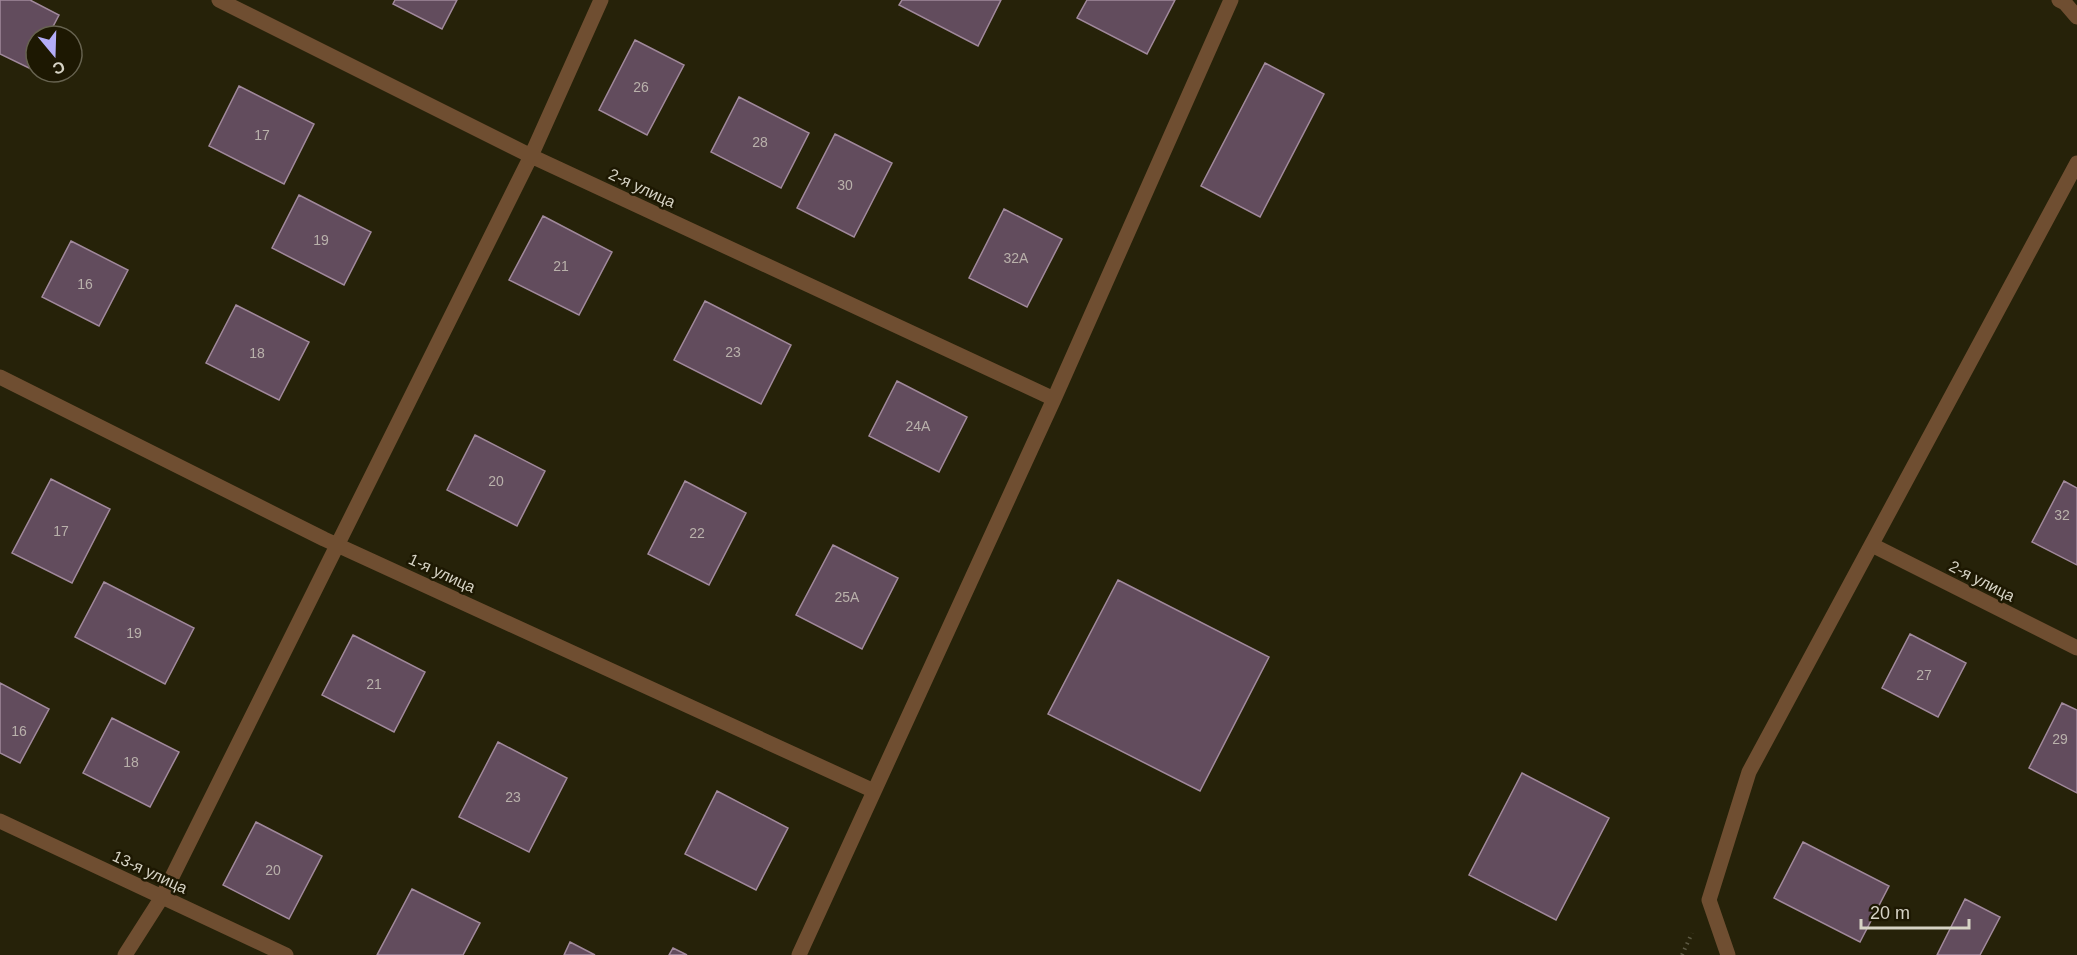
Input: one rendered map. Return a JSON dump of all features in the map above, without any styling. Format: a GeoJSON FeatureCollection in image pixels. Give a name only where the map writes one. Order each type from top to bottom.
{"type":"FeatureCollection","features":[{"type":"Feature","properties":{"kind":"street","name":"2-я улица"},"geometry":{"type":"LineString","coordinates":[[219,0],[531,156],[1054,399]]}},
{"type":"Feature","properties":{"kind":"street"},"geometry":{"type":"LineString","coordinates":[[125,955],[162,897],[338,545],[531,156],[601,0]]}},
{"type":"Feature","properties":{"kind":"street"},"geometry":{"type":"LineString","coordinates":[[799,955],[1054,399],[1231,0]]}},
{"type":"Feature","properties":{"kind":"street"},"geometry":{"type":"LineString","coordinates":[[2060,0],[2066,3],[2077,17]]}},
{"type":"Feature","properties":{"kind":"street"},"geometry":{"type":"LineString","coordinates":[[1728,955],[1709,900],[1749,772],[2076,168]]}},
{"type":"Feature","properties":{"kind":"street","name":"1-я улица"},"geometry":{"type":"LineString","coordinates":[[0,377],[338,545],[874,791]]}},
{"type":"Feature","properties":{"kind":"street","name":"2-я улица"},"geometry":{"type":"LineString","coordinates":[[1872,545],[2077,648]]}},
{"type":"Feature","properties":{"kind":"street","name":"13-я улица"},"geometry":{"type":"LineString","coordinates":[[0,821],[286,955]]}},
{"type":"Feature","properties":{"kind":"building"},"geometry":{"type":"Polygon","coordinates":[[[0,0],[30,0],[59,15],[54,24],[24,24],[24,66],[0,54],[0,0]]]}},
{"type":"Feature","properties":{"kind":"building"},"geometry":{"type":"Polygon","coordinates":[[[395,0],[457,0],[442,29],[393,4],[395,0]]]}},
{"type":"Feature","properties":{"kind":"building"},"geometry":{"type":"Polygon","coordinates":[[[902,0],[1001,0],[978,46],[899,5],[902,0]]]}},
{"type":"Feature","properties":{"kind":"building"},"geometry":{"type":"Polygon","coordinates":[[[1087,0],[1175,0],[1147,54],[1077,18],[1087,0]]]}},
{"type":"Feature","properties":{"kind":"building"},"geometry":{"type":"Polygon","coordinates":[[[635,40],[684,65],[647,135],[599,110],[635,40]]]}},
{"type":"Feature","properties":{"kind":"building"},"geometry":{"type":"Polygon","coordinates":[[[1265,63],[1324,94],[1260,217],[1201,186],[1265,63]]]}},
{"type":"Feature","properties":{"kind":"building"},"geometry":{"type":"Polygon","coordinates":[[[239,86],[314,124],[284,184],[209,146],[239,86]]]}},
{"type":"Feature","properties":{"kind":"building"},"geometry":{"type":"Polygon","coordinates":[[[739,97],[809,133],[781,188],[711,152],[739,97]]]}},
{"type":"Feature","properties":{"kind":"building"},"geometry":{"type":"Polygon","coordinates":[[[835,134],[892,163],[854,237],[797,208],[835,134]]]}},
{"type":"Feature","properties":{"kind":"building"},"geometry":{"type":"Polygon","coordinates":[[[299,195],[371,232],[344,285],[272,248],[299,195]]]}},
{"type":"Feature","properties":{"kind":"building"},"geometry":{"type":"Polygon","coordinates":[[[1004,209],[1062,239],[1027,307],[969,278],[1004,209]]]}},
{"type":"Feature","properties":{"kind":"building"},"geometry":{"type":"Polygon","coordinates":[[[543,216],[612,252],[579,315],[509,280],[543,216]]]}},
{"type":"Feature","properties":{"kind":"building"},"geometry":{"type":"Polygon","coordinates":[[[71,241],[128,270],[99,326],[42,297],[71,241]]]}},
{"type":"Feature","properties":{"kind":"building"},"geometry":{"type":"Polygon","coordinates":[[[705,301],[791,345],[761,404],[674,360],[705,301]]]}},
{"type":"Feature","properties":{"kind":"building"},"geometry":{"type":"Polygon","coordinates":[[[236,305],[309,342],[279,400],[206,363],[236,305]]]}},
{"type":"Feature","properties":{"kind":"building"},"geometry":{"type":"Polygon","coordinates":[[[897,381],[967,417],[939,472],[869,436],[897,381]]]}},
{"type":"Feature","properties":{"kind":"building"},"geometry":{"type":"Polygon","coordinates":[[[475,435],[545,471],[517,526],[447,490],[475,435]]]}},
{"type":"Feature","properties":{"kind":"building"},"geometry":{"type":"Polygon","coordinates":[[[51,479],[110,509],[72,583],[12,553],[51,479]]]}},
{"type":"Feature","properties":{"kind":"building"},"geometry":{"type":"Polygon","coordinates":[[[685,481],[746,513],[709,585],[648,554],[685,481]]]}},
{"type":"Feature","properties":{"kind":"building"},"geometry":{"type":"Polygon","coordinates":[[[2064,481],[2077,488],[2077,565],[2032,542],[2064,481]]]}},
{"type":"Feature","properties":{"kind":"building"},"geometry":{"type":"Polygon","coordinates":[[[833,545],[898,578],[862,649],[796,615],[833,545]]]}},
{"type":"Feature","properties":{"kind":"building"},"geometry":{"type":"Polygon","coordinates":[[[1118,580],[1269,657],[1200,791],[1048,714],[1118,580]]]}},
{"type":"Feature","properties":{"kind":"building"},"geometry":{"type":"Polygon","coordinates":[[[104,582],[194,628],[165,684],[75,637],[104,582]]]}},
{"type":"Feature","properties":{"kind":"building"},"geometry":{"type":"Polygon","coordinates":[[[1910,634],[1966,663],[1938,717],[1882,688],[1910,634]]]}},
{"type":"Feature","properties":{"kind":"building"},"geometry":{"type":"Polygon","coordinates":[[[353,635],[425,672],[394,732],[322,695],[353,635]]]}},
{"type":"Feature","properties":{"kind":"building"},"geometry":{"type":"Polygon","coordinates":[[[0,683],[49,709],[20,763],[0,753],[0,683]]]}},
{"type":"Feature","properties":{"kind":"building"},"geometry":{"type":"Polygon","coordinates":[[[2062,703],[2077,710],[2077,793],[2029,768],[2062,703]]]}},
{"type":"Feature","properties":{"kind":"building"},"geometry":{"type":"Polygon","coordinates":[[[112,718],[179,752],[150,807],[83,773],[112,718]]]}},
{"type":"Feature","properties":{"kind":"building"},"geometry":{"type":"Polygon","coordinates":[[[498,742],[567,778],[529,852],[459,817],[498,742]]]}},
{"type":"Feature","properties":{"kind":"building"},"geometry":{"type":"Polygon","coordinates":[[[1522,773],[1609,818],[1556,920],[1469,875],[1522,773]]]}},
{"type":"Feature","properties":{"kind":"building"},"geometry":{"type":"Polygon","coordinates":[[[717,791],[788,828],[756,890],[685,854],[717,791]]]}},
{"type":"Feature","properties":{"kind":"building"},"geometry":{"type":"Polygon","coordinates":[[[256,822],[322,856],[289,919],[223,885],[256,822]]]}},
{"type":"Feature","properties":{"kind":"building"},"geometry":{"type":"Polygon","coordinates":[[[1803,842],[1889,886],[1860,942],[1774,898],[1803,842]]]}},
{"type":"Feature","properties":{"kind":"building"},"geometry":{"type":"Polygon","coordinates":[[[412,889],[480,923],[463,955],[377,955],[412,889]]]}},
{"type":"Feature","properties":{"kind":"building"},"geometry":{"type":"Polygon","coordinates":[[[1965,899],[2000,917],[1980,955],[1937,955],[1965,899]]]}},
{"type":"Feature","properties":{"kind":"building"},"geometry":{"type":"Polygon","coordinates":[[[570,942],[595,955],[564,955],[570,942]]]}},
{"type":"Feature","properties":{"kind":"building"},"geometry":{"type":"Polygon","coordinates":[[[673,948],[687,955],[669,955],[673,948]]]}}]}
